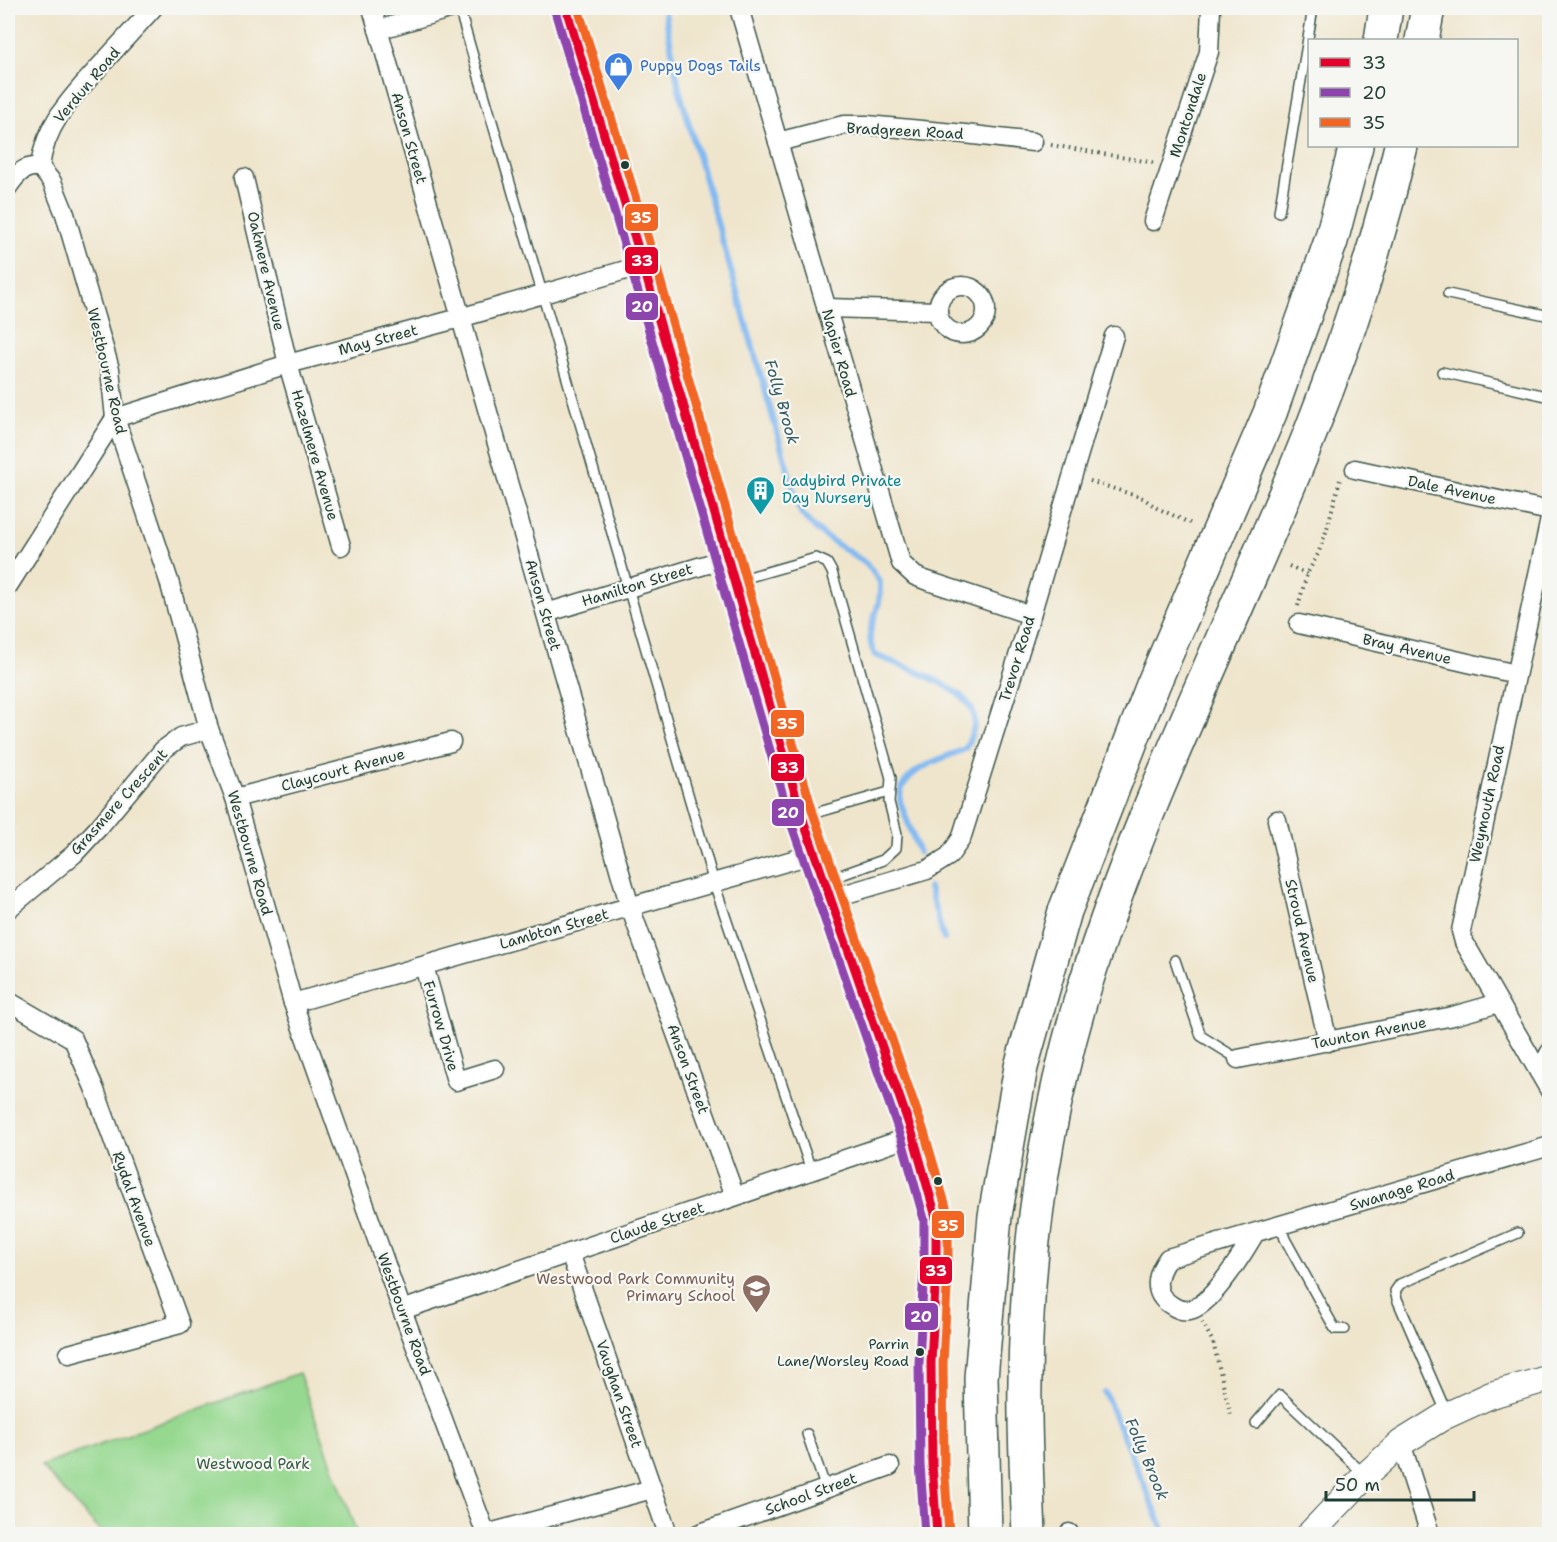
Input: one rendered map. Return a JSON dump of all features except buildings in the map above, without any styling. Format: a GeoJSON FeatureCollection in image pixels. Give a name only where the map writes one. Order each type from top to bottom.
{"type":"FeatureCollection","features":[{"type":"Feature","properties":{"kind":"highway"},"geometry":{"type":"LineString","coordinates":[[1381,39],[1386,8]]}},
{"type":"Feature","properties":{"kind":"highway"},"geometry":{"type":"LineString","coordinates":[[1422,39],[1428,8]]}},
{"type":"Feature","properties":{"kind":"highway"},"geometry":{"type":"LineString","coordinates":[[985,1534],[981,1378],[995,1216],[1021,1067],[1065,911],[1153,685],[1270,413],[1331,241],[1356,147]]}},
{"type":"Feature","properties":{"kind":"highway"},"geometry":{"type":"LineString","coordinates":[[1029,1534],[1025,1462],[1025,1380],[1034,1230],[1045,1155],[1080,1002],[1104,927],[1146,816],[1310,433],[1340,355],[1370,262],[1401,147]]}},
{"type":"Feature","properties":{"kind":"main road"},"geometry":{"type":"LineString","coordinates":[[566,8],[643,265],[802,817],[828,899],[913,1136],[936,1217],[931,1363],[932,1464],[937,1534]]}},
{"type":"Feature","properties":{"kind":"main road"},"geometry":{"type":"LineString","coordinates":[[1310,1534],[1366,1475],[1401,1443],[1448,1415],[1491,1395],[1550,1378]]}},
{"type":"Feature","properties":{"kind":"street","name":"Verdun Road"},"geometry":{"type":"LineString","coordinates":[[40,167],[47,136],[56,118],[75,93],[153,8]]}},
{"type":"Feature","properties":{"kind":"street","name":"Anson Street"},"geometry":{"type":"LineString","coordinates":[[372,8],[630,907],[735,1196]]}},
{"type":"Feature","properties":{"kind":"street"},"geometry":{"type":"LineString","coordinates":[[378,30],[452,8]]}},
{"type":"Feature","properties":{"kind":"street","name":"Napier Road"},"geometry":{"type":"LineString","coordinates":[[739,8],[901,563],[915,576],[1030,615]]}},
{"type":"Feature","properties":{"kind":"street","name":"Montondale"},"geometry":{"type":"LineString","coordinates":[[1153,221],[1209,52],[1211,8]]}},
{"type":"Feature","properties":{"kind":"street","name":"Bradgreen Road"},"geometry":{"type":"LineString","coordinates":[[778,142],[844,125],[867,125],[1033,142]]}},
{"type":"Feature","properties":{"kind":"street"},"geometry":{"type":"LineString","coordinates":[[8,187],[20,172],[31,167],[40,167]]}},
{"type":"Feature","properties":{"kind":"street","name":"Westbourne Road"},"geometry":{"type":"LineString","coordinates":[[40,167],[52,182],[68,225],[110,369],[115,418],[169,580],[209,729],[235,798],[293,1003],[402,1310],[486,1534]]}},
{"type":"Feature","properties":{"kind":"street","name":"Oakmere Avenue"},"geometry":{"type":"LineString","coordinates":[[244,178],[288,364]]}},
{"type":"Feature","properties":{"kind":"street","name":"May Street"},"geometry":{"type":"LineString","coordinates":[[115,418],[288,364],[460,318],[643,265]]}},
{"type":"Feature","properties":{"kind":"street"},"geometry":{"type":"LineString","coordinates":[[826,308],[938,311]]}},
{"type":"Feature","properties":{"kind":"street","name":"Trevor Road"},"geometry":{"type":"LineString","coordinates":[[828,899],[927,870],[939,864],[956,848],[964,829],[1114,336]]}},
{"type":"Feature","properties":{"kind":"street","name":"Hazelmere Avenue"},"geometry":{"type":"LineString","coordinates":[[288,364],[341,546]]}},
{"type":"Feature","properties":{"kind":"street"},"geometry":{"type":"LineString","coordinates":[[8,586],[115,418]]}},
{"type":"Feature","properties":{"kind":"street","name":"Dale Avenue"},"geometry":{"type":"LineString","coordinates":[[1355,469],[1550,511]]}},
{"type":"Feature","properties":{"kind":"street","name":"Weymouth Road"},"geometry":{"type":"LineString","coordinates":[[1550,519],[1461,931],[1464,942],[1550,1091]]}},
{"type":"Feature","properties":{"kind":"street","name":"Hamilton Street"},"geometry":{"type":"LineString","coordinates":[[546,613],[628,588],[731,570]]}},
{"type":"Feature","properties":{"kind":"street","name":"Bray Avenue"},"geometry":{"type":"LineString","coordinates":[[1299,624],[1516,674]]}},
{"type":"Feature","properties":{"kind":"street","name":"Grasmere Crescent"},"geometry":{"type":"LineString","coordinates":[[8,909],[80,848],[163,750],[181,737],[209,729]]}},
{"type":"Feature","properties":{"kind":"street","name":"Claycourt Avenue"},"geometry":{"type":"LineString","coordinates":[[235,798],[451,742]]}},
{"type":"Feature","properties":{"kind":"street","name":"Stroud Avenue"},"geometry":{"type":"LineString","coordinates":[[1277,820],[1328,1042]]}},
{"type":"Feature","properties":{"kind":"street","name":"Lambton Street"},"geometry":{"type":"LineString","coordinates":[[293,1003],[814,854]]}},
{"type":"Feature","properties":{"kind":"street","name":"Furrow Drive"},"geometry":{"type":"LineString","coordinates":[[424,966],[456,1081],[495,1069]]}},
{"type":"Feature","properties":{"kind":"street","name":"Rydal Avenue"},"geometry":{"type":"LineString","coordinates":[[8,1001],[73,1038],[180,1324],[69,1354]]}},
{"type":"Feature","properties":{"kind":"street","name":"Taunton Avenue"},"geometry":{"type":"LineString","coordinates":[[1238,1059],[1453,1016],[1499,1003]]}},
{"type":"Feature","properties":{"kind":"street"},"geometry":{"type":"LineString","coordinates":[[1539,1072],[1550,1052]]}},
{"type":"Feature","properties":{"kind":"street","name":"Claude Street"},"geometry":{"type":"LineString","coordinates":[[402,1310],[913,1136]]}},
{"type":"Feature","properties":{"kind":"street","name":"Swanage Road"},"geometry":{"type":"LineString","coordinates":[[1194,1309],[1179,1310],[1163,1301],[1156,1286],[1159,1270],[1168,1258],[1550,1146]]}},
{"type":"Feature","properties":{"kind":"street"},"geometry":{"type":"LineString","coordinates":[[1194,1309],[1212,1295],[1244,1253],[1255,1233]]}},
{"type":"Feature","properties":{"kind":"street","name":"Vaughan Street"},"geometry":{"type":"LineString","coordinates":[[570,1253],[668,1534]]}},
{"type":"Feature","properties":{"kind":"street"},"geometry":{"type":"LineString","coordinates":[[1401,1443],[1430,1534]]}},
{"type":"Feature","properties":{"kind":"street","name":"School Street"},"geometry":{"type":"LineString","coordinates":[[698,1534],[890,1466]]}},
{"type":"Feature","properties":{"kind":"street"},"geometry":{"type":"LineString","coordinates":[[486,1534],[652,1489]]}},
{"type":"Feature","properties":{"kind":"lane"},"geometry":{"type":"LineString","coordinates":[[459,8],[714,883],[811,1170]]}},
{"type":"Feature","properties":{"kind":"lane"},"geometry":{"type":"LineString","coordinates":[[1279,212],[1313,8]]}},
{"type":"Feature","properties":{"kind":"lane"},"geometry":{"type":"LineString","coordinates":[[1448,294],[1550,316]]}},
{"type":"Feature","properties":{"kind":"lane"},"geometry":{"type":"LineString","coordinates":[[1442,372],[1550,397]]}},
{"type":"Feature","properties":{"kind":"lane"},"geometry":{"type":"LineString","coordinates":[[731,570],[816,558],[827,563],[832,572],[891,778],[890,802],[897,834],[896,848],[883,860],[836,879],[828,899]]}},
{"type":"Feature","properties":{"kind":"lane"},"geometry":{"type":"LineString","coordinates":[[802,817],[890,792]]}},
{"type":"Feature","properties":{"kind":"lane"},"geometry":{"type":"LineString","coordinates":[[1175,960],[1202,1036],[1238,1059]]}},
{"type":"Feature","properties":{"kind":"lane"},"geometry":{"type":"LineString","coordinates":[[1281,1226],[1285,1239],[1335,1329],[1345,1329]]}},
{"type":"Feature","properties":{"kind":"lane"},"geometry":{"type":"LineString","coordinates":[[1448,1415],[1396,1299],[1395,1291],[1400,1284],[1518,1233]]}},
{"type":"Feature","properties":{"kind":"lane"},"geometry":{"type":"LineString","coordinates":[[1256,1423],[1280,1395],[1366,1475]]}},
{"type":"Feature","properties":{"kind":"lane"},"geometry":{"type":"LineString","coordinates":[[807,1434],[826,1489]]}},
{"type":"Feature","properties":{"kind":"path"},"geometry":{"type":"LineString","coordinates":[[1033,142],[1171,165]]}},
{"type":"Feature","properties":{"kind":"path"},"geometry":{"type":"LineString","coordinates":[[1299,624],[1296,610],[1307,574],[1326,532],[1343,467],[1355,469]]}},
{"type":"Feature","properties":{"kind":"path"},"geometry":{"type":"LineString","coordinates":[[1072,476],[1143,498],[1157,508],[1190,523]]}},
{"type":"Feature","properties":{"kind":"path"},"geometry":{"type":"LineString","coordinates":[[1289,566],[1307,574]]}},
{"type":"Feature","properties":{"kind":"path"},"geometry":{"type":"LineString","coordinates":[[1194,1309],[1213,1342],[1231,1417]]}},
{"type":"Feature","properties":{"kind":"green space","name":"Westwood Park"},"geometry":{"type":"Polygon","coordinates":[[[299,1373],[357,1534],[103,1534],[41,1466],[299,1373]]]}},
{"type":"Feature","properties":{"kind":"waterway","name":"Folly Brook"},"geometry":{"type":"LineString","coordinates":[[664,8],[679,89],[799,509],[820,533],[865,563],[880,582],[879,602],[870,634],[875,655],[948,687],[970,706],[974,717],[971,737],[965,749],[923,767],[906,781],[901,790],[900,801],[919,853]]}},
{"type":"Feature","properties":{"kind":"waterway","name":"Folly Brook"},"geometry":{"type":"LineString","coordinates":[[929,888],[944,939]]}},
{"type":"Feature","properties":{"kind":"waterway","name":"Folly Brook"},"geometry":{"type":"LineString","coordinates":[[1105,1393],[1165,1534]]}},
{"type":"Feature","properties":{"kind":"transit line","name":"33"},"geometry":{"type":"LineString","coordinates":[[566,8],[643,265],[802,817],[913,1136],[936,1217],[931,1363],[932,1464],[937,1534]]}},
{"type":"Feature","properties":{"kind":"transit line","name":"35"},"geometry":{"type":"LineString","coordinates":[[578,8],[655,262],[813,813],[924,1132],[948,1214],[948,1269],[943,1363],[944,1464],[949,1533]]}},
{"type":"Feature","properties":{"kind":"transit line","name":"20"},"geometry":{"type":"LineString","coordinates":[[555,11],[790,820],[902,1140],[924,1219],[919,1363],[920,1464],[925,1534]]}},
{"type":"Feature","properties":{"kind":"place","name":"Puppy Dogs Tails"},"geometry":{"type":"Point","coordinates":[619,92]}},
{"type":"Feature","properties":{"kind":"place","name":"Ladybird Private Day Nursery"},"geometry":{"type":"Point","coordinates":[761,516]}},
{"type":"Feature","properties":{"kind":"place","name":"Westwood Park Community Primary School"},"geometry":{"type":"Point","coordinates":[756,1314]}},
{"type":"Feature","properties":{"kind":"place","name":"Parrin Lane/Worsley Road"},"geometry":{"type":"Point","coordinates":[920,1352]}}]}
